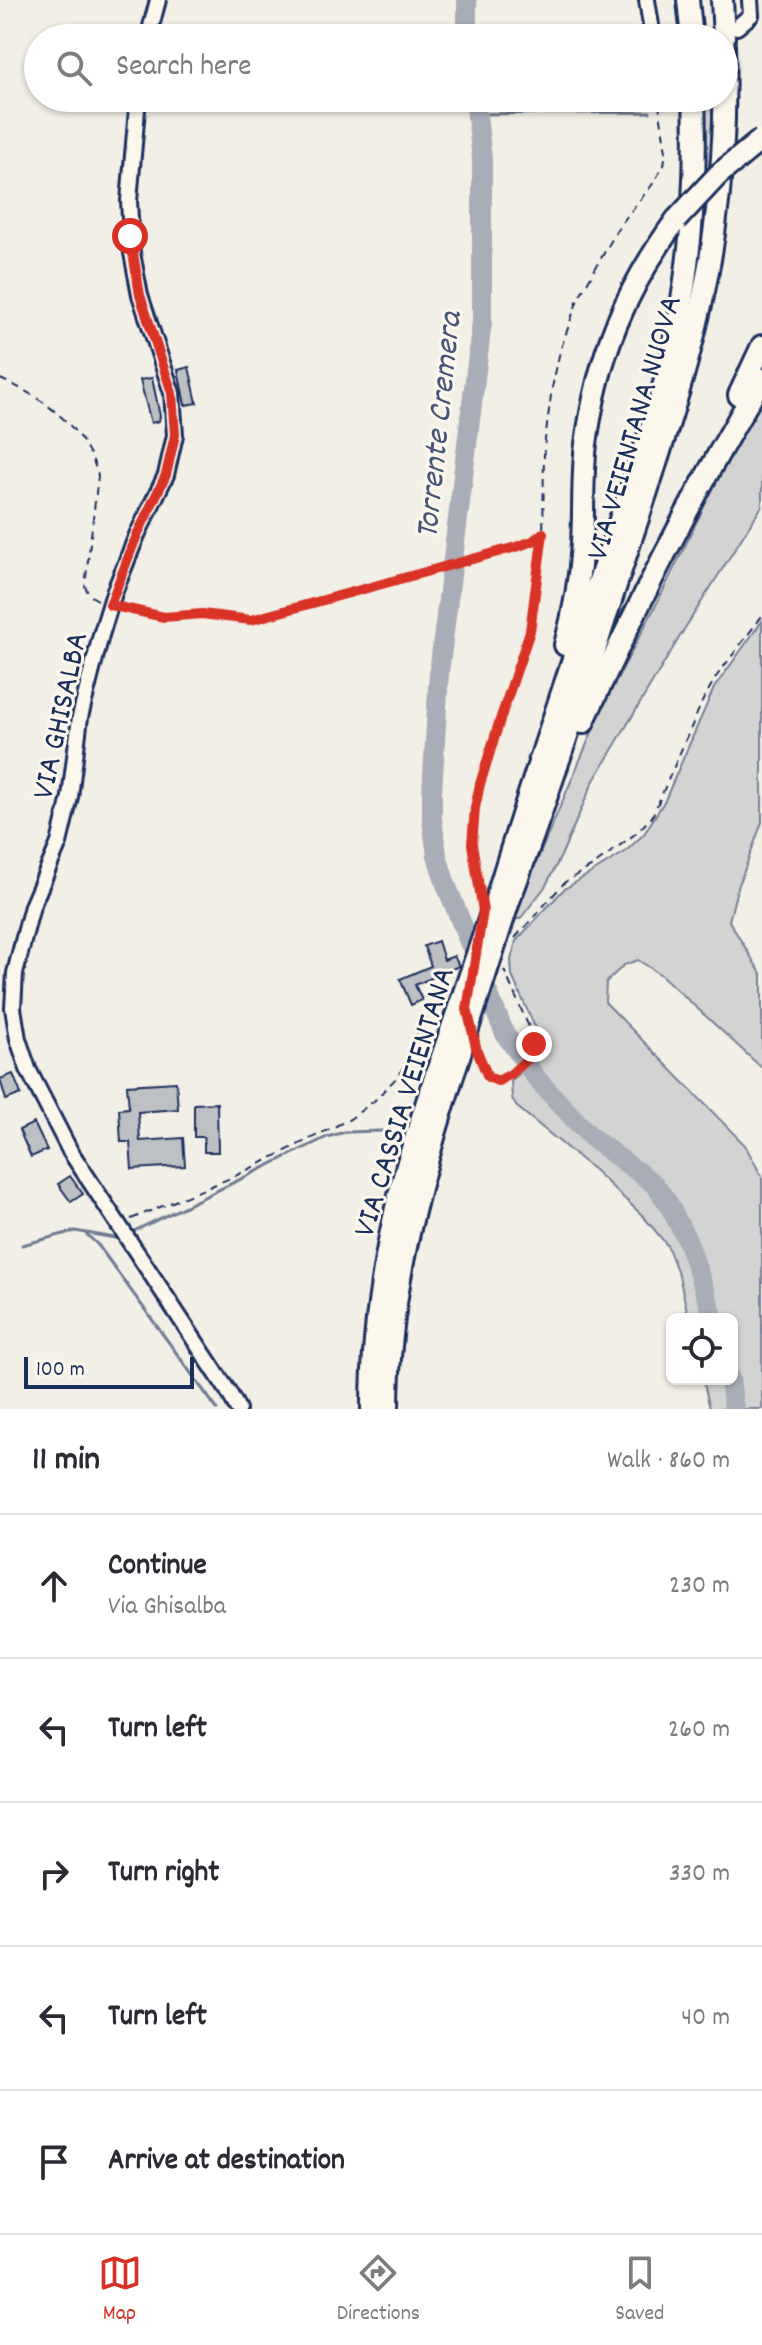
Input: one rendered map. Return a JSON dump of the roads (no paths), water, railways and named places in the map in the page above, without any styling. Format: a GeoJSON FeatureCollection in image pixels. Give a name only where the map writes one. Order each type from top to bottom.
{"type":"FeatureCollection","features":[{"type":"Feature","properties":{"kind":"highway"},"geometry":{"type":"LineString","coordinates":[[688,0],[691,24]]}},
{"type":"Feature","properties":{"kind":"highway"},"geometry":{"type":"LineString","coordinates":[[722,0],[729,24]]}},
{"type":"Feature","properties":{"kind":"highway"},"geometry":{"type":"LineString","coordinates":[[521,816],[659,402],[686,278],[692,226],[695,112]]}},
{"type":"Feature","properties":{"kind":"highway","name":"VIA VEIENTANA NUOVA"},"geometry":{"type":"LineString","coordinates":[[542,814],[691,345],[714,236],[723,112]]}},
{"type":"Feature","properties":{"kind":"highway"},"geometry":{"type":"LineString","coordinates":[[521,816],[571,623],[582,543],[586,446],[600,368],[622,309],[651,256],[676,220],[697,196],[762,139]]}},
{"type":"Feature","properties":{"kind":"highway"},"geometry":{"type":"LineString","coordinates":[[716,455],[762,346]]}},
{"type":"Feature","properties":{"kind":"highway"},"geometry":{"type":"LineString","coordinates":[[542,814],[626,629],[716,455],[762,379]]}},
{"type":"Feature","properties":{"kind":"highway","name":"VIA CASSIA VEIENTANA"},"geometry":{"type":"LineString","coordinates":[[495,901],[542,814]]}},
{"type":"Feature","properties":{"kind":"highway","name":"VIA CASSIA VEIENTANA"},"geometry":{"type":"LineString","coordinates":[[388,1409],[391,1350],[402,1263],[441,1087],[521,816]]}},
{"type":"Feature","properties":{"kind":"highway","name":"VIA CASSIA VEIENTANA"},"geometry":{"type":"LineString","coordinates":[[372,1409],[375,1335],[400,1190],[441,1087]]}},
{"type":"Feature","properties":{"kind":"street"},"geometry":{"type":"LineString","coordinates":[[152,24],[158,0]]}},
{"type":"Feature","properties":{"kind":"street"},"geometry":{"type":"LineString","coordinates":[[647,0],[651,24]]}},
{"type":"Feature","properties":{"kind":"street"},"geometry":{"type":"LineString","coordinates":[[738,27],[751,15],[750,0]]}},
{"type":"Feature","properties":{"kind":"street","name":"VIA GHISALBA"},"geometry":{"type":"LineString","coordinates":[[137,112],[129,201],[132,253],[140,295],[172,393],[175,435],[166,475],[137,535],[110,605],[80,717],[70,797],[59,843],[32,906],[12,991],[18,1039],[34,1084],[70,1151],[238,1409]]}},
{"type":"Feature","properties":{"kind":"waterway","name":"Torrente Cremera"},"geometry":{"type":"LineString","coordinates":[[467,0],[467,24]]}},
{"type":"Feature","properties":{"kind":"waterway","name":"Torrente Cremera"},"geometry":{"type":"LineString","coordinates":[[470,944],[437,855],[432,793],[439,673],[482,322],[482,159],[477,112]]}},
{"type":"Feature","properties":{"kind":"waterway"},"geometry":{"type":"LineString","coordinates":[[478,114],[650,112]]}},
{"type":"Feature","properties":{"kind":"waterway","name":"Torrente Cremera"},"geometry":{"type":"LineString","coordinates":[[488,993],[505,1034],[537,1079],[591,1137],[654,1184],[668,1203],[688,1242],[712,1313]]}},
{"type":"Feature","properties":{"kind":"waterway"},"geometry":{"type":"LineString","coordinates":[[130,1233],[327,1137],[345,1132],[383,1131]]}},
{"type":"Feature","properties":{"kind":"waterway"},"geometry":{"type":"LineString","coordinates":[[22,1245],[75,1231],[115,1238],[120,1236]]}},
{"type":"Feature","properties":{"kind":"waterway"},"geometry":{"type":"LineString","coordinates":[[85,1233],[98,1245],[217,1409]]}},
{"type":"Feature","properties":{"kind":"waterway","name":"Torrente Cremera"},"geometry":{"type":"LineString","coordinates":[[731,1385],[734,1409]]}}]}
